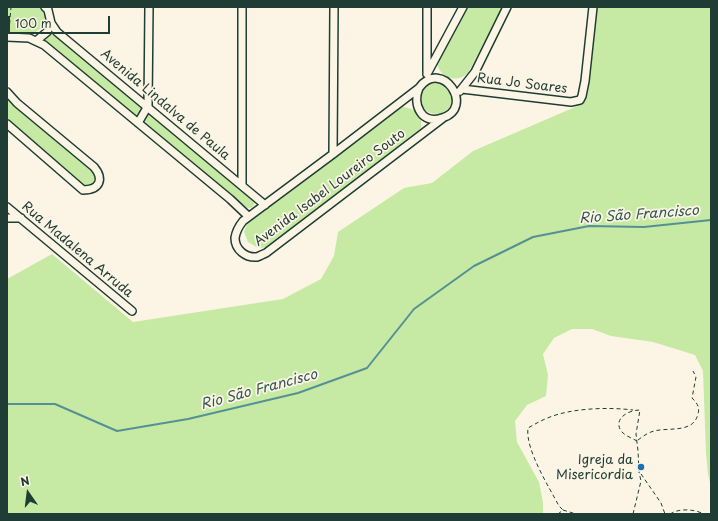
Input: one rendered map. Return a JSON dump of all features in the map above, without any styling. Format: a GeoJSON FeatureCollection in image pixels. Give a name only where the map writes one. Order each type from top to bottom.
{"type":"FeatureCollection","features":[{"type":"Feature","properties":{"kind":"street","name":"Avenida Lindalva de Paula"},"geometry":{"type":"LineString","coordinates":[[45,7],[48,10],[51,23],[57,32],[148,106],[264,205]]}},
{"type":"Feature","properties":{"kind":"street"},"geometry":{"type":"LineString","coordinates":[[138,123],[148,106],[149,7]]}},
{"type":"Feature","properties":{"kind":"street"},"geometry":{"type":"LineString","coordinates":[[242,7],[242,185]]}},
{"type":"Feature","properties":{"kind":"street"},"geometry":{"type":"LineString","coordinates":[[333,154],[334,7]]}},
{"type":"Feature","properties":{"kind":"street"},"geometry":{"type":"LineString","coordinates":[[427,7],[427,74]]}},
{"type":"Feature","properties":{"kind":"street"},"geometry":{"type":"LineString","coordinates":[[427,74],[463,7]]}},
{"type":"Feature","properties":{"kind":"street"},"geometry":{"type":"LineString","coordinates":[[456,96],[475,72],[507,7]]}},
{"type":"Feature","properties":{"kind":"street","name":"Rua Jo Soares"},"geometry":{"type":"LineString","coordinates":[[462,89],[571,102],[580,100],[585,81],[593,7]]}},
{"type":"Feature","properties":{"kind":"street"},"geometry":{"type":"LineString","coordinates":[[36,40],[47,32],[51,23]]}},
{"type":"Feature","properties":{"kind":"street"},"geometry":{"type":"LineString","coordinates":[[8,37],[29,38],[44,45],[230,199],[248,216]]}},
{"type":"Feature","properties":{"kind":"street","name":"Avenida Isabel Loureiro Souto"},"geometry":{"type":"LineString","coordinates":[[427,74],[424,82],[419,88],[333,154],[243,220],[237,231],[235,239],[236,245],[241,252],[248,256],[258,257],[266,253],[452,112],[455,107],[456,96]]}},
{"type":"Feature","properties":{"kind":"street"},"geometry":{"type":"LineString","coordinates":[[424,82],[431,79],[444,80],[450,84],[456,96]]}},
{"type":"Feature","properties":{"kind":"street"},"geometry":{"type":"LineString","coordinates":[[419,88],[416,95],[418,109],[422,114],[429,118],[436,120],[443,118]]}},
{"type":"Feature","properties":{"kind":"street"},"geometry":{"type":"LineString","coordinates":[[7,92],[16,103],[94,167],[99,173],[100,180],[97,185],[90,190],[83,190],[7,124]]}},
{"type":"Feature","properties":{"kind":"street","name":"Rua Madalena Arruda"},"geometry":{"type":"LineString","coordinates":[[7,206],[132,312]]}},
{"type":"Feature","properties":{"kind":"street"},"geometry":{"type":"LineString","coordinates":[[7,218],[21,218]]}},
{"type":"Feature","properties":{"kind":"path"},"geometry":{"type":"LineString","coordinates":[[8,37],[10,7]]}},
{"type":"Feature","properties":{"kind":"path"},"geometry":{"type":"LineString","coordinates":[[638,441],[652,432],[662,429],[681,429],[693,423],[699,410],[697,402],[692,398],[696,377],[693,371]]}},
{"type":"Feature","properties":{"kind":"path"},"geometry":{"type":"LineString","coordinates":[[576,514],[563,510],[559,506],[528,442],[528,428],[551,417],[564,413],[614,408],[640,410],[637,426],[638,471],[641,481],[633,514]]}},
{"type":"Feature","properties":{"kind":"path"},"geometry":{"type":"LineString","coordinates":[[633,410],[622,416],[619,427],[626,435],[638,441]]}},
{"type":"Feature","properties":{"kind":"path"},"geometry":{"type":"LineString","coordinates":[[638,471],[647,481],[661,503],[665,514]]}},
{"type":"Feature","properties":{"kind":"path"},"geometry":{"type":"LineString","coordinates":[[558,514],[563,510]]}},
{"type":"Feature","properties":{"kind":"path"},"geometry":{"type":"LineString","coordinates":[[670,514],[674,511],[694,510],[704,514]]}},
{"type":"Feature","properties":{"kind":"green space"},"geometry":{"type":"Polygon","coordinates":[[[7,7],[40,7],[45,16],[43,27],[34,33],[7,34],[7,7]]]}},
{"type":"Feature","properties":{"kind":"green space"},"geometry":{"type":"Polygon","coordinates":[[[467,7],[503,7],[468,73],[454,79],[442,73],[437,64],[467,7]]]}},
{"type":"Feature","properties":{"kind":"green space"},"geometry":{"type":"Polygon","coordinates":[[[596,7],[711,7],[711,487],[706,453],[703,371],[695,355],[653,342],[611,336],[592,329],[572,329],[554,338],[543,354],[548,375],[546,396],[527,405],[515,421],[517,442],[539,482],[543,502],[543,514],[7,514],[7,279],[52,254],[133,322],[283,299],[321,279],[334,256],[338,232],[404,188],[432,183],[473,151],[582,104],[584,100],[596,7]]]}},
{"type":"Feature","properties":{"kind":"green space"},"geometry":{"type":"Polygon","coordinates":[[[52,32],[142,106],[143,108],[137,120],[43,41],[52,32]]]}},
{"type":"Feature","properties":{"kind":"green space"},"geometry":{"type":"Polygon","coordinates":[[[436,82],[447,87],[452,98],[447,109],[436,114],[425,109],[420,98],[425,87],[436,82]]]}},
{"type":"Feature","properties":{"kind":"green space"},"geometry":{"type":"Polygon","coordinates":[[[7,97],[14,105],[95,173],[95,181],[84,186],[7,119],[7,97]]]}},
{"type":"Feature","properties":{"kind":"green space"},"geometry":{"type":"Polygon","coordinates":[[[403,107],[411,109],[417,113],[421,120],[421,128],[269,247],[258,248],[248,242],[244,232],[248,221],[403,107]]]}},
{"type":"Feature","properties":{"kind":"green space"},"geometry":{"type":"Polygon","coordinates":[[[150,112],[254,200],[253,207],[246,207],[143,122],[147,113],[150,112]]]}},
{"type":"Feature","properties":{"kind":"waterway","name":"Rio São Francisco"},"geometry":{"type":"LineString","coordinates":[[7,404],[55,404],[117,431],[188,419],[298,393],[367,368],[414,309],[474,266],[533,237],[589,226],[644,227],[711,220]]}},
{"type":"Feature","properties":{"kind":"place","name":"Igreja da Misericordia"},"geometry":{"type":"Point","coordinates":[641,467]}}]}
